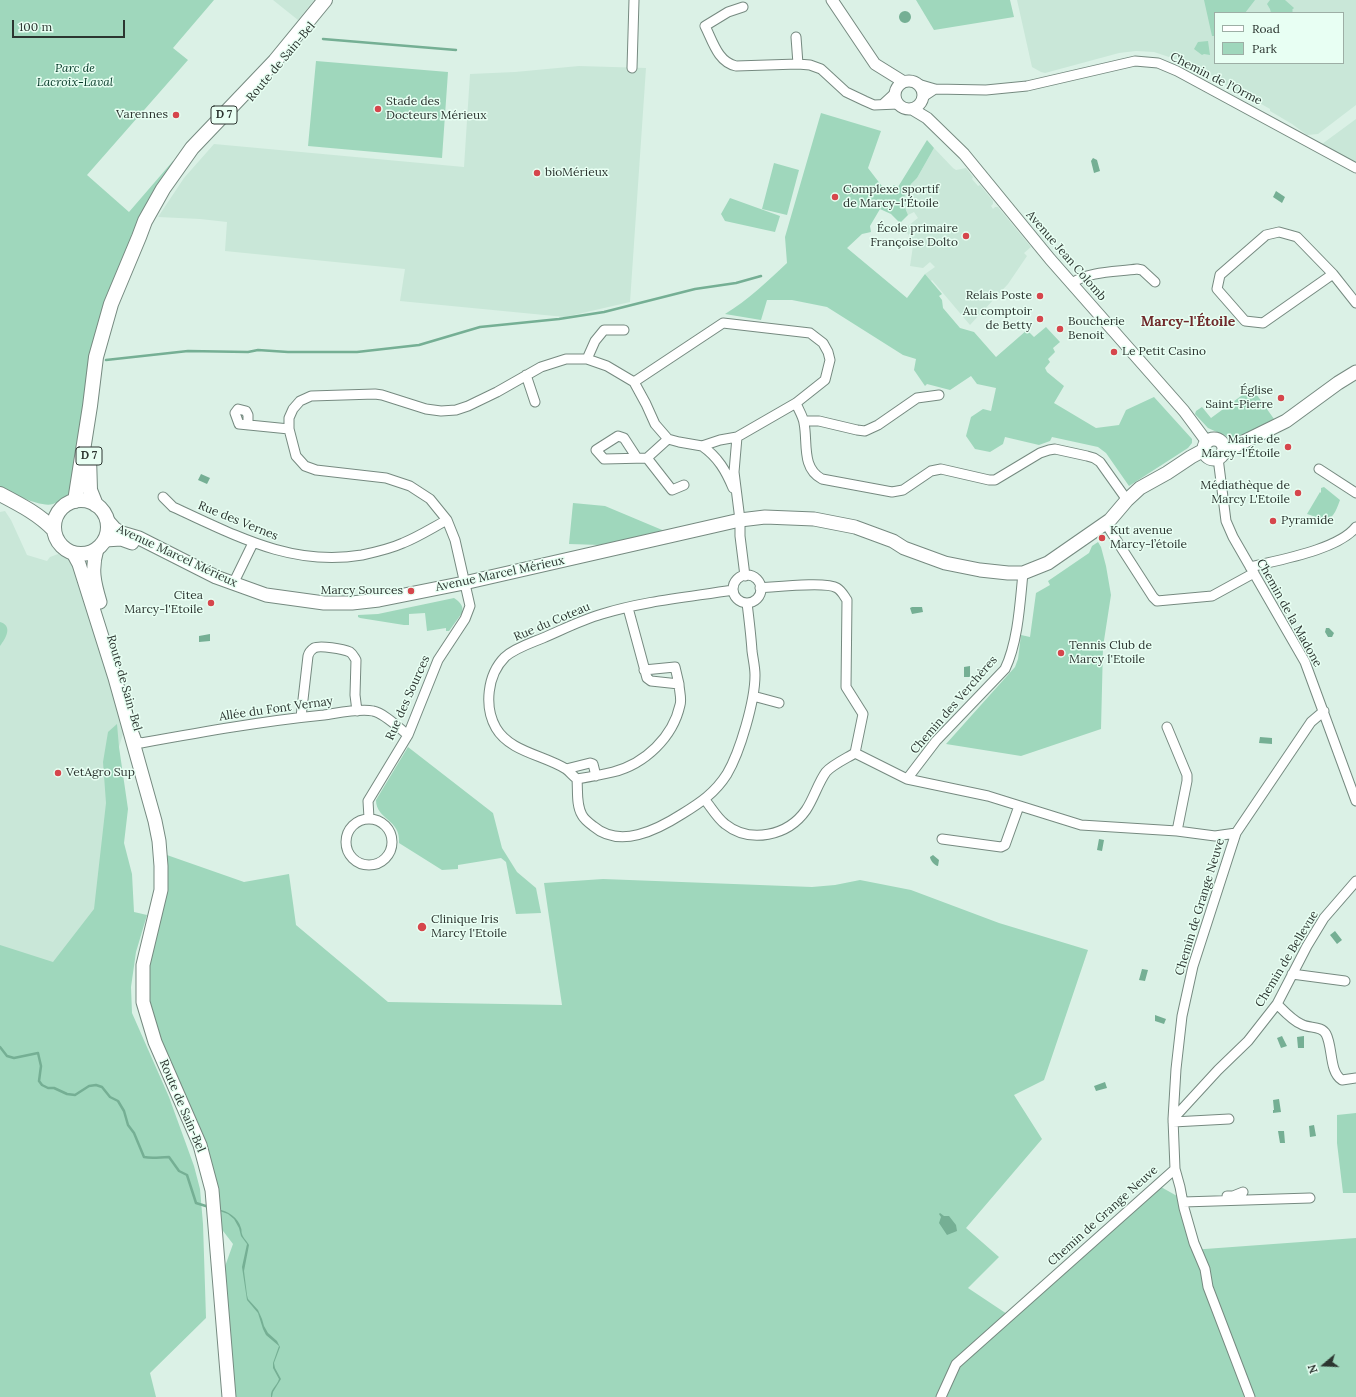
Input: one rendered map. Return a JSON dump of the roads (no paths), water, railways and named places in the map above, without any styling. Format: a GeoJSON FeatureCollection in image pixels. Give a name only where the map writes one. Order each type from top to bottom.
{"type":"FeatureCollection","features":[{"type":"Feature","properties":{"kind":"main road","name":"Route de Sain-Bel"},"geometry":{"type":"LineString","coordinates":[[75,500],[90,406],[95,361],[111,304],[145,222],[163,189],[192,148],[275,61],[325,0]]}},
{"type":"Feature","properties":{"kind":"main road","name":"Route de Sain-Bel"},"geometry":{"type":"LineString","coordinates":[[140,237],[171,189],[200,152],[262,86],[334,0]]}},
{"type":"Feature","properties":{"kind":"main road","name":"Avenue Marcel Mérieux"},"geometry":{"type":"LineString","coordinates":[[107,520],[115,529],[122,533],[139,538],[233,584],[266,595],[324,603],[380,600],[465,586],[740,524],[814,525],[857,536],[891,547],[904,548],[945,563],[980,570],[1023,573],[1048,563],[1106,524],[1127,500],[1140,488],[1168,473],[1192,456],[1243,442],[1286,421],[1338,383],[1356,372]]}},
{"type":"Feature","properties":{"kind":"main road","name":"Route de Sain-Bel"},"geometry":{"type":"LineString","coordinates":[[90,406],[90,490],[96,505]]}},
{"type":"Feature","properties":{"kind":"main road"},"geometry":{"type":"LineString","coordinates":[[0,494],[22,505],[41,518],[54,530]]}},
{"type":"Feature","properties":{"kind":"main road"},"geometry":{"type":"LineString","coordinates":[[75,500],[90,502],[96,505],[103,512],[107,520],[108,527],[101,544],[90,553],[73,553],[64,549],[58,542],[54,530],[54,523],[60,510],[65,505],[75,500]]}},
{"type":"Feature","properties":{"kind":"main road"},"geometry":{"type":"LineString","coordinates":[[22,505],[33,505],[60,510]]}},
{"type":"Feature","properties":{"kind":"main road","name":"Avenue Marcel Mérieux"},"geometry":{"type":"LineString","coordinates":[[101,544],[121,539],[162,556],[211,583],[266,602],[325,610],[380,608],[440,596],[465,586]]}},
{"type":"Feature","properties":{"kind":"main road","name":"Route de Sain-Bel"},"geometry":{"type":"LineString","coordinates":[[101,544],[93,563],[97,592],[141,743],[151,792],[154,819]]}},
{"type":"Feature","properties":{"kind":"main road","name":"Route de Sain-Bel"},"geometry":{"type":"LineString","coordinates":[[73,553],[79,564],[92,604],[123,708],[159,841],[162,866],[161,890],[144,965],[143,1002],[155,1042],[200,1145],[212,1190],[229,1397]]}},
{"type":"Feature","properties":{"kind":"street"},"geometry":{"type":"LineString","coordinates":[[632,68],[634,0]]}},
{"type":"Feature","properties":{"kind":"street"},"geometry":{"type":"LineString","coordinates":[[832,0],[875,64],[886,72],[898,92],[904,108],[912,109],[920,104],[922,98],[935,90]]}},
{"type":"Feature","properties":{"kind":"street"},"geometry":{"type":"LineString","coordinates":[[743,8],[728,12],[705,26],[721,58],[728,64],[736,66],[810,65],[821,69],[846,92],[874,105],[883,104],[914,82],[921,88],[927,118]]}},
{"type":"Feature","properties":{"kind":"street"},"geometry":{"type":"LineString","coordinates":[[796,37],[798,64]]}},
{"type":"Feature","properties":{"kind":"street","name":"Chemin de l'Orme"},"geometry":{"type":"LineString","coordinates":[[918,84],[935,90],[986,90],[1026,86],[1135,61],[1158,63],[1177,71],[1356,168]]}},
{"type":"Feature","properties":{"kind":"street","name":"Avenue Jean Colomb"},"geometry":{"type":"LineString","coordinates":[[912,109],[927,118],[964,154],[1072,283],[1184,411],[1203,427],[1214,449]]}},
{"type":"Feature","properties":{"kind":"street"},"geometry":{"type":"LineString","coordinates":[[1333,274],[1263,323],[1245,321],[1217,289],[1220,275],[1266,235],[1279,232],[1297,237],[1333,274],[1356,304]]}},
{"type":"Feature","properties":{"kind":"street"},"geometry":{"type":"LineString","coordinates":[[1072,283],[1078,279],[1092,275],[1137,269],[1142,270],[1155,282]]}},
{"type":"Feature","properties":{"kind":"street"},"geometry":{"type":"LineString","coordinates":[[634,382],[723,322],[810,333],[823,342],[830,360],[825,380],[796,403],[737,437],[720,440],[702,446]]}},
{"type":"Feature","properties":{"kind":"street"},"geometry":{"type":"LineString","coordinates":[[586,359],[595,341],[604,330],[624,330]]}},
{"type":"Feature","properties":{"kind":"street"},"geometry":{"type":"LineString","coordinates":[[248,424],[289,429],[289,418],[292,409],[300,401],[311,396],[375,394],[426,409],[440,411],[456,410],[468,406],[541,367],[566,359],[586,359],[607,366],[634,382],[655,424],[668,439],[702,446],[712,452],[720,462],[737,497]]}},
{"type":"Feature","properties":{"kind":"street"},"geometry":{"type":"LineString","coordinates":[[526,375],[535,402]]}},
{"type":"Feature","properties":{"kind":"street"},"geometry":{"type":"LineString","coordinates":[[804,421],[819,421],[857,430],[865,430],[878,425],[917,398],[939,395]]}},
{"type":"Feature","properties":{"kind":"street"},"geometry":{"type":"LineString","coordinates":[[796,403],[804,421],[808,464],[813,472],[822,479],[892,492],[903,490],[936,470],[941,469],[995,480],[1040,453],[1055,449],[1094,458],[1100,462],[1127,500]]}},
{"type":"Feature","properties":{"kind":"street","name":"Rue des Sources"},"geometry":{"type":"LineString","coordinates":[[289,429],[296,456],[306,466],[316,470],[386,478],[410,486],[430,499],[446,520],[455,540],[468,594],[470,606],[465,619],[438,660],[408,735],[368,801],[369,818]]}},
{"type":"Feature","properties":{"kind":"street"},"geometry":{"type":"LineString","coordinates":[[737,437],[734,472],[745,576]]}},
{"type":"Feature","properties":{"kind":"street"},"geometry":{"type":"LineString","coordinates":[[668,439],[642,458],[672,490],[684,485]]}},
{"type":"Feature","properties":{"kind":"street","name":"Chemin de la Madone"},"geometry":{"type":"LineString","coordinates":[[1214,449],[1226,522],[1233,537],[1305,662],[1356,801]]}},
{"type":"Feature","properties":{"kind":"street"},"geometry":{"type":"LineString","coordinates":[[1319,469],[1356,493]]}},
{"type":"Feature","properties":{"kind":"street","name":"Rue des Vernes"},"geometry":{"type":"LineString","coordinates":[[163,497],[173,507],[253,543],[274,550],[304,556],[351,556],[379,552],[403,544],[446,520]]}},
{"type":"Feature","properties":{"kind":"street"},"geometry":{"type":"LineString","coordinates":[[1106,524],[1153,598],[1157,601],[1212,596],[1252,570],[1324,547],[1342,538],[1356,526]]}},
{"type":"Feature","properties":{"kind":"street"},"geometry":{"type":"LineString","coordinates":[[233,584],[253,543]]}},
{"type":"Feature","properties":{"kind":"street","name":"Chemin des Verchères"},"geometry":{"type":"LineString","coordinates":[[906,779],[936,741],[1005,669],[1010,657],[1020,606],[1023,573]]}},
{"type":"Feature","properties":{"kind":"street"},"geometry":{"type":"LineString","coordinates":[[745,576],[755,578],[760,588],[760,592],[756,599],[753,602],[747,603],[740,602],[736,599],[733,590],[735,581],[745,576]]}},
{"type":"Feature","properties":{"kind":"street"},"geometry":{"type":"LineString","coordinates":[[705,800],[724,823],[735,830],[762,835],[774,834],[785,830],[796,822],[810,805],[827,771],[855,753],[863,714],[846,687],[847,600],[843,593],[837,588],[830,586],[792,585],[760,588]]}},
{"type":"Feature","properties":{"kind":"street","name":"Rue du Coteau"},"geometry":{"type":"LineString","coordinates":[[577,779],[566,769],[516,746],[504,738],[496,728],[491,714],[489,701],[491,685],[496,671],[505,657],[516,650],[602,614],[682,596],[733,590]]}},
{"type":"Feature","properties":{"kind":"street"},"geometry":{"type":"LineString","coordinates":[[644,670],[675,667],[679,684],[681,704],[669,731],[652,751],[636,762],[614,772],[577,779],[578,805],[582,815],[598,831],[608,835],[621,837],[632,836],[649,832],[663,826],[705,800],[718,787],[727,774],[738,750],[753,696],[755,675],[747,603]]}},
{"type":"Feature","properties":{"kind":"street"},"geometry":{"type":"LineString","coordinates":[[628,608],[646,678],[651,681],[679,684]]}},
{"type":"Feature","properties":{"kind":"street"},"geometry":{"type":"LineString","coordinates":[[301,717],[308,656],[312,649],[319,647],[350,652],[356,660],[355,695],[357,711]]}},
{"type":"Feature","properties":{"kind":"street"},"geometry":{"type":"LineString","coordinates":[[753,696],[779,703]]}},
{"type":"Feature","properties":{"kind":"street"},"geometry":{"type":"LineString","coordinates":[[123,708],[128,710],[137,742],[141,743]]}},
{"type":"Feature","properties":{"kind":"street","name":"Allée du Font Vernay"},"geometry":{"type":"LineString","coordinates":[[141,743],[301,717],[357,711],[372,711],[379,714],[408,735]]}},
{"type":"Feature","properties":{"kind":"street","name":"Chemin de Grange Neuve"},"geometry":{"type":"LineString","coordinates":[[941,1397],[956,1364],[1175,1169],[1173,1121],[1176,1069],[1182,1016],[1193,966],[1236,833],[1311,722],[1324,712]]}},
{"type":"Feature","properties":{"kind":"street"},"geometry":{"type":"LineString","coordinates":[[1166,728],[1187,775],[1177,831]]}},
{"type":"Feature","properties":{"kind":"street"},"geometry":{"type":"LineString","coordinates":[[855,753],[906,779],[988,796],[1081,825],[1177,831],[1215,836],[1236,833]]}},
{"type":"Feature","properties":{"kind":"street"},"geometry":{"type":"LineString","coordinates":[[566,769],[590,763],[593,764],[596,776]]}},
{"type":"Feature","properties":{"kind":"street"},"geometry":{"type":"LineString","coordinates":[[942,839],[1001,847],[1005,845],[1019,806]]}},
{"type":"Feature","properties":{"kind":"street"},"geometry":{"type":"LineString","coordinates":[[369,818],[383,822],[388,828],[393,841],[392,847],[386,858],[381,862],[364,865],[355,861],[348,852],[346,838],[352,825],[358,821],[369,818]]}},
{"type":"Feature","properties":{"kind":"street","name":"Chemin de Bellevue"},"geometry":{"type":"LineString","coordinates":[[1173,1121],[1218,1070],[1248,1041],[1277,1004],[1306,946],[1324,918],[1356,881]]}},
{"type":"Feature","properties":{"kind":"street"},"geometry":{"type":"LineString","coordinates":[[1292,974],[1345,981]]}},
{"type":"Feature","properties":{"kind":"street"},"geometry":{"type":"LineString","coordinates":[[1277,1004],[1301,1025],[1321,1029],[1325,1032],[1328,1038],[1336,1074],[1342,1080],[1356,1078]]}},
{"type":"Feature","properties":{"kind":"street"},"geometry":{"type":"LineString","coordinates":[[1173,1121],[1229,1119]]}},
{"type":"Feature","properties":{"kind":"street"},"geometry":{"type":"LineString","coordinates":[[1175,1169],[1194,1243],[1205,1269],[1208,1287],[1250,1397]]}},
{"type":"Feature","properties":{"kind":"street"},"geometry":{"type":"LineString","coordinates":[[1183,1199],[1233,1196],[1243,1192]]}},
{"type":"Feature","properties":{"kind":"street"},"geometry":{"type":"LineString","coordinates":[[1183,1199],[1310,1198]]}},
{"type":"Feature","properties":{"kind":"waterway"},"geometry":{"type":"LineString","coordinates":[[323,39],[456,50]]}},
{"type":"Feature","properties":{"kind":"waterway"},"geometry":{"type":"LineString","coordinates":[[106,360],[188,351],[248,352],[258,350],[288,352],[357,352],[419,345],[480,327],[559,319],[604,312],[695,289],[736,283],[761,276]]}},
{"type":"Feature","properties":{"kind":"waterway"},"geometry":{"type":"LineString","coordinates":[[0,1047],[7,1056],[14,1058],[38,1053],[41,1066],[39,1081],[42,1085],[48,1088],[54,1088],[67,1094],[75,1095],[89,1086],[96,1085],[102,1087],[110,1097],[118,1101],[124,1111],[128,1125],[134,1133],[144,1157],[169,1157],[179,1171],[187,1175],[196,1203],[209,1207]]}},
{"type":"Feature","properties":{"kind":"place","name":"Stade des Docteurs Mérieux"},"geometry":{"type":"Point","coordinates":[378,109]}},
{"type":"Feature","properties":{"kind":"place","name":"Varennes"},"geometry":{"type":"Point","coordinates":[176,115]}},
{"type":"Feature","properties":{"kind":"place","name":"bioMérieux"},"geometry":{"type":"Point","coordinates":[537,173]}},
{"type":"Feature","properties":{"kind":"place","name":"Complexe sportif de Marcy-l'Étoile"},"geometry":{"type":"Point","coordinates":[835,197]}},
{"type":"Feature","properties":{"kind":"place","name":"École primaire Françoise Dolto"},"geometry":{"type":"Point","coordinates":[966,236]}},
{"type":"Feature","properties":{"kind":"place","name":"Relais Poste"},"geometry":{"type":"Point","coordinates":[1040,296]}},
{"type":"Feature","properties":{"kind":"place","name":"Au comptoir de Betty"},"geometry":{"type":"Point","coordinates":[1040,319]}},
{"type":"Feature","properties":{"kind":"place","name":"Boucherie Benoit"},"geometry":{"type":"Point","coordinates":[1060,329]}},
{"type":"Feature","properties":{"kind":"place","name":"Le Petit Casino"},"geometry":{"type":"Point","coordinates":[1114,352]}},
{"type":"Feature","properties":{"kind":"place","name":"Église Saint-Pierre"},"geometry":{"type":"Point","coordinates":[1281,398]}},
{"type":"Feature","properties":{"kind":"place","name":"Mairie de Marcy-l'Étoile"},"geometry":{"type":"Point","coordinates":[1288,447]}},
{"type":"Feature","properties":{"kind":"place","name":"Médiathèque de Marcy L'Etoile"},"geometry":{"type":"Point","coordinates":[1298,493]}},
{"type":"Feature","properties":{"kind":"place","name":"Pyramide"},"geometry":{"type":"Point","coordinates":[1273,521]}},
{"type":"Feature","properties":{"kind":"place","name":"Kut avenue Marcy-l’étoile"},"geometry":{"type":"Point","coordinates":[1102,538]}},
{"type":"Feature","properties":{"kind":"place","name":"Marcy Sources"},"geometry":{"type":"Point","coordinates":[411,591]}},
{"type":"Feature","properties":{"kind":"place","name":"Citea Marcy-l'Etoile"},"geometry":{"type":"Point","coordinates":[211,603]}},
{"type":"Feature","properties":{"kind":"place","name":"Tennis Club de Marcy l'Etoile"},"geometry":{"type":"Point","coordinates":[1061,653]}},
{"type":"Feature","properties":{"kind":"place","name":"VetAgro Sup"},"geometry":{"type":"Point","coordinates":[58,773]}},
{"type":"Feature","properties":{"kind":"place","name":"Clinique Iris Marcy l'Etoile"},"geometry":{"type":"Point","coordinates":[422,927]}},
{"type":"Feature","properties":{"kind":"district","name":"Marcy-l'Étoile"},"geometry":{"type":"Point","coordinates":[1188,322]}},
{"type":"Feature","properties":{"kind":"park label","name":"Parc de Lacroix-Laval"},"geometry":{"type":"Point","coordinates":[75,76]}}]}
